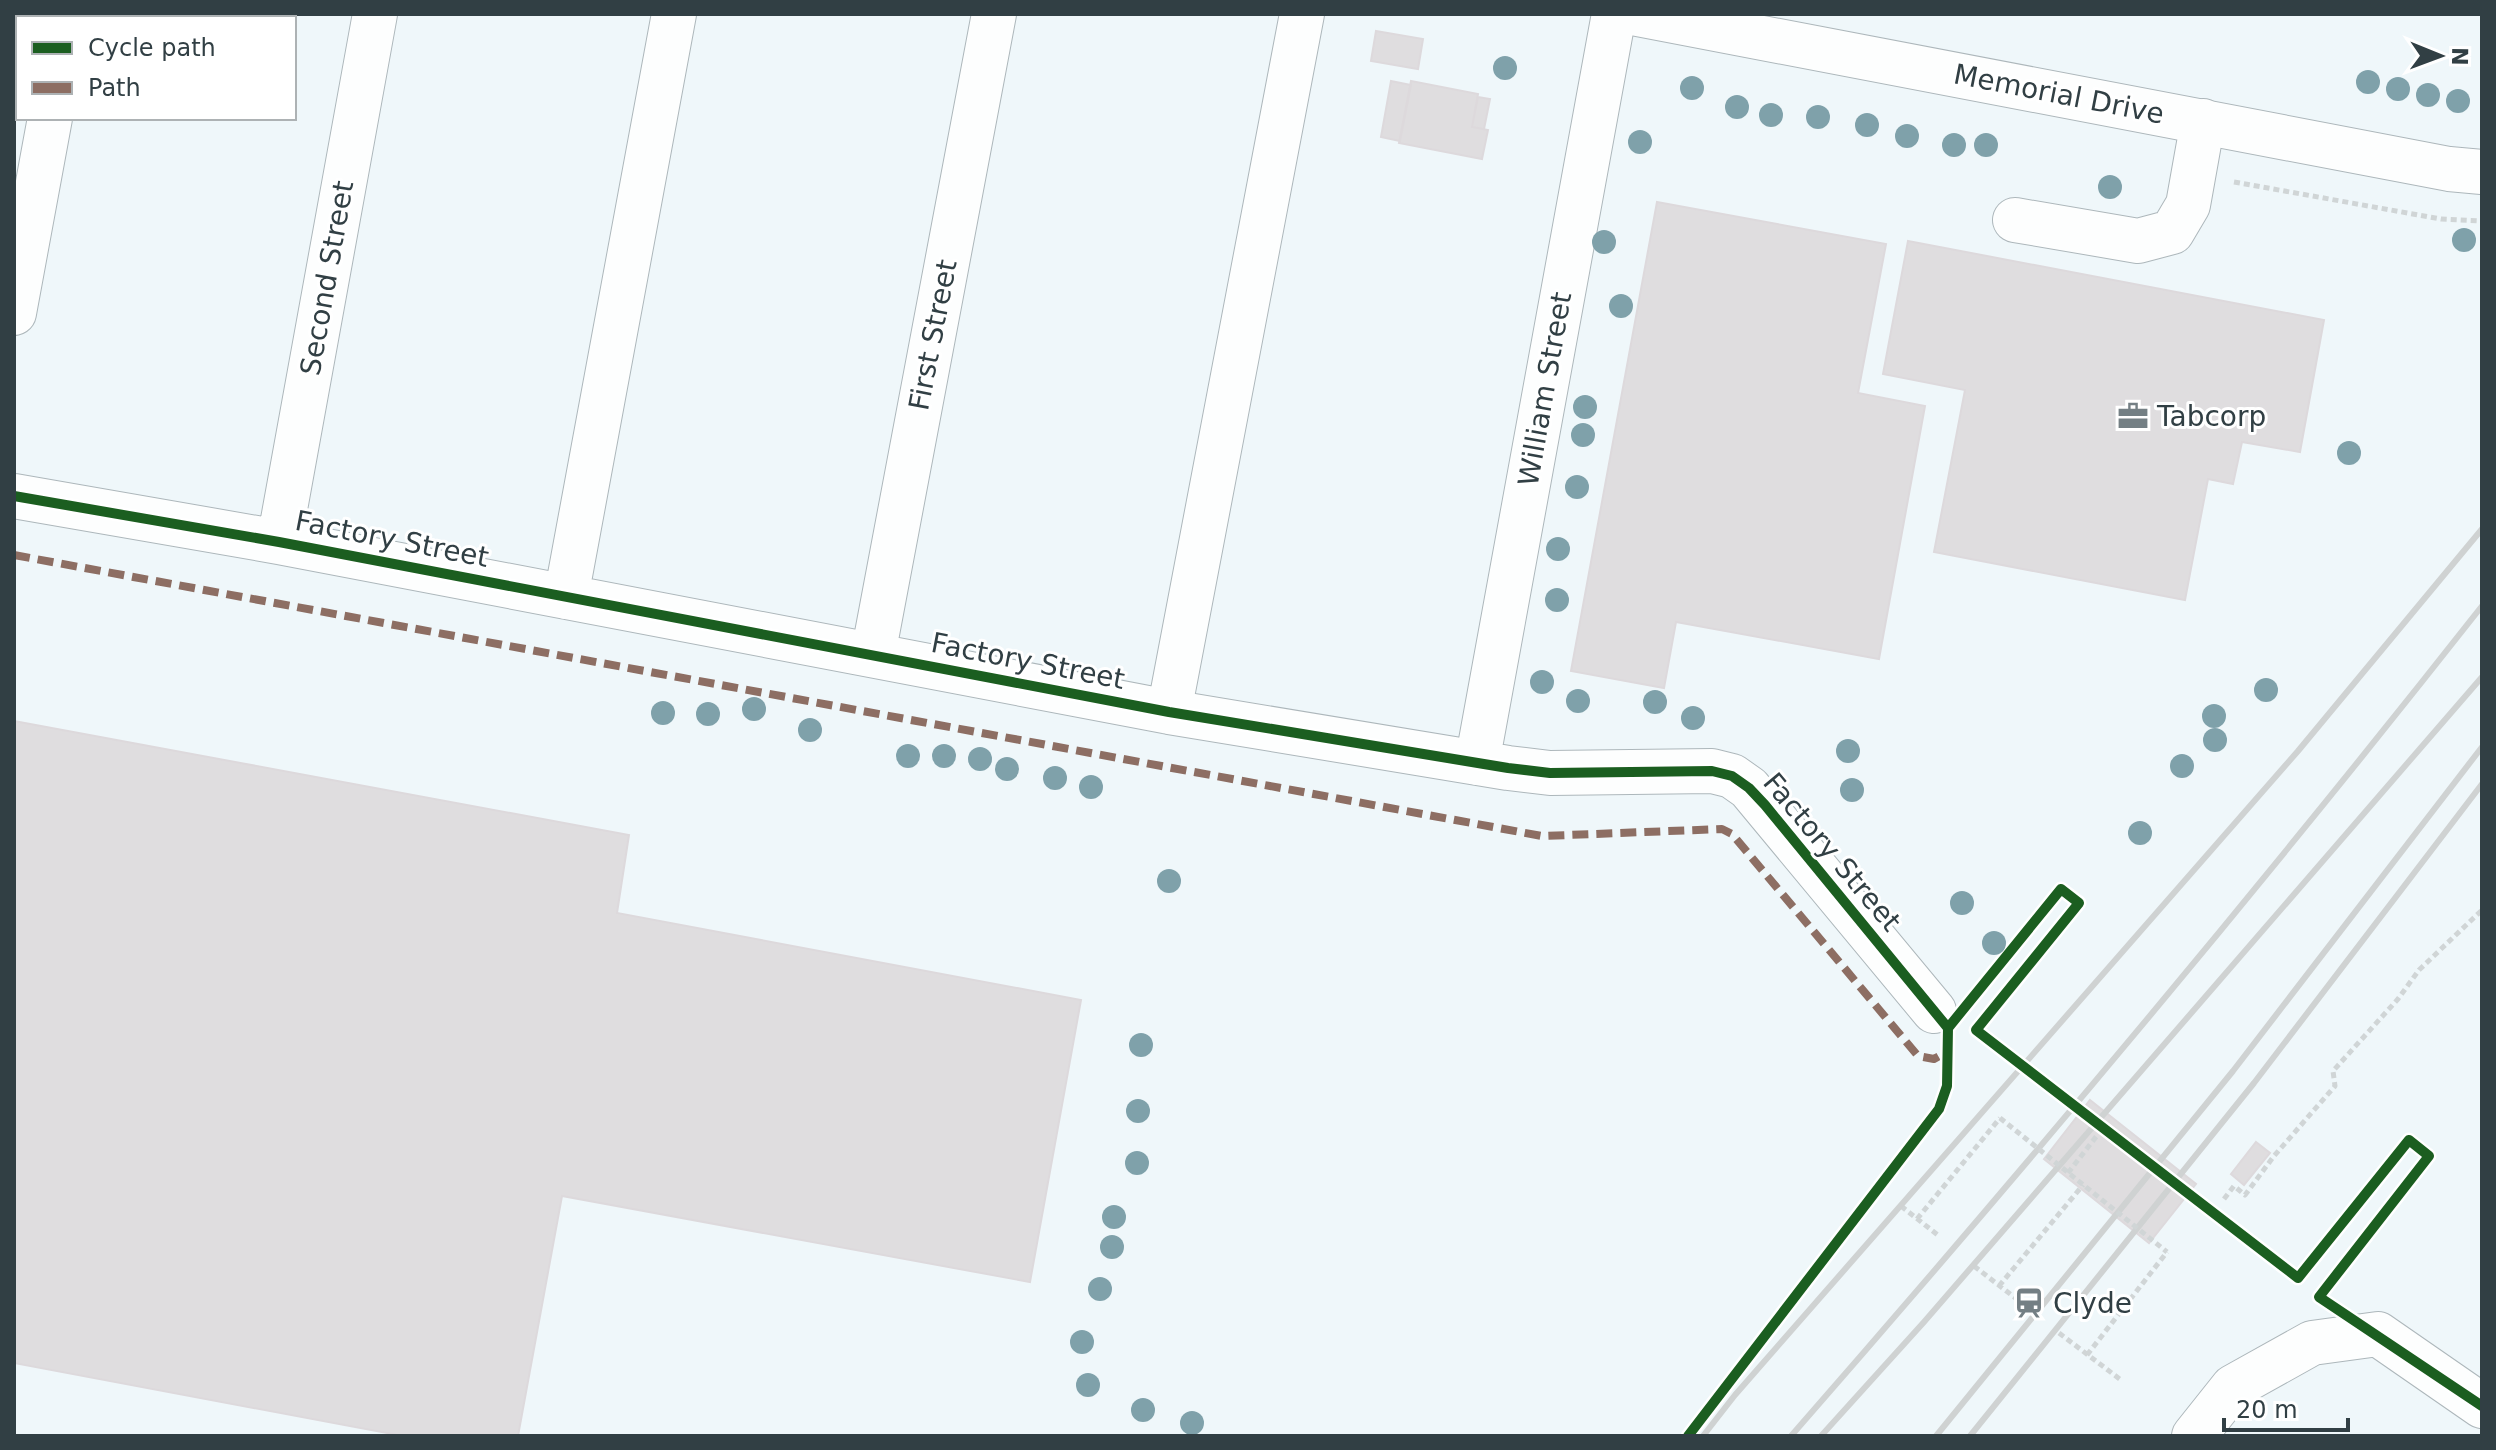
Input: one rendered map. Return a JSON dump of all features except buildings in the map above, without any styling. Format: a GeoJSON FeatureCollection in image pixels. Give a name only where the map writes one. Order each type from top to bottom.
{"type":"FeatureCollection","features":[{"type":"Feature","properties":{"kind":"street","name":"Second Street"},"geometry":{"type":"LineString","coordinates":[[279,542],[375,14]]}},
{"type":"Feature","properties":{"kind":"street"},"geometry":{"type":"LineString","coordinates":[[566,597],[674,14]]}},
{"type":"Feature","properties":{"kind":"street","name":"First Street"},"geometry":{"type":"LineString","coordinates":[[873,655],[994,14]]}},
{"type":"Feature","properties":{"kind":"street"},"geometry":{"type":"LineString","coordinates":[[1169,712],[1302,14]]}},
{"type":"Feature","properties":{"kind":"street","name":"William Street"},"geometry":{"type":"LineString","coordinates":[[1477,763],[1614,14]]}},
{"type":"Feature","properties":{"kind":"street","name":"Memorial Drive"},"geometry":{"type":"LineString","coordinates":[[1637,14],[2449,169],[2482,172]]}},
{"type":"Feature","properties":{"kind":"street"},"geometry":{"type":"LineString","coordinates":[[14,313],[50,120]]}},
{"type":"Feature","properties":{"kind":"street"},"geometry":{"type":"LineString","coordinates":[[2015,220],[2138,241],[2172,232],[2188,205],[2203,121]]}},
{"type":"Feature","properties":{"kind":"street","name":"Factory Street"},"geometry":{"type":"LineString","coordinates":[[14,496],[279,542],[1169,712],[1477,763],[1550,773],[1693,769],[1732,776],[1749,788],[1951,1007]]}},
{"type":"Feature","properties":{"kind":"street"},"geometry":{"type":"LineString","coordinates":[[2194,1436],[2233,1387],[2312,1343],[2378,1334],[2482,1406]]}},
{"type":"Feature","properties":{"kind":"path"},"geometry":{"type":"LineString","coordinates":[[2193,175],[2441,219],[2482,221]]}},
{"type":"Feature","properties":{"kind":"path"},"geometry":{"type":"LineString","coordinates":[[1951,1007],[2061,889],[2079,903],[1976,1030],[2298,1278],[2409,1140],[2429,1156],[2319,1297]]}},
{"type":"Feature","properties":{"kind":"path"},"geometry":{"type":"LineString","coordinates":[[2224,1199],[2234,1186],[2245,1195],[2274,1156],[2335,1086],[2333,1071],[2398,999],[2419,970],[2482,910]]}},
{"type":"Feature","properties":{"kind":"path"},"geometry":{"type":"LineString","coordinates":[[1917,1219],[2000,1118],[2167,1252],[2087,1355]]}},
{"type":"Feature","properties":{"kind":"path"},"geometry":{"type":"LineString","coordinates":[[2068,1173],[2102,1129]]}},
{"type":"Feature","properties":{"kind":"path"},"geometry":{"type":"LineString","coordinates":[[1999,1286],[2083,1185]]}},
{"type":"Feature","properties":{"kind":"path"},"geometry":{"type":"LineString","coordinates":[[1901,1206],[1939,1236]]}},
{"type":"Feature","properties":{"kind":"path"},"geometry":{"type":"LineString","coordinates":[[1974,1266],[2027,1307]]}},
{"type":"Feature","properties":{"kind":"path"},"geometry":{"type":"LineString","coordinates":[[2059,1333],[2121,1380]]}},
{"type":"Feature","properties":{"kind":"railway"},"geometry":{"type":"LineString","coordinates":[[1703,1436],[1735,1395],[2298,751],[2482,529]]}},
{"type":"Feature","properties":{"kind":"railway"},"geometry":{"type":"LineString","coordinates":[[1791,1436],[2142,1025],[2314,817],[2482,606]]}},
{"type":"Feature","properties":{"kind":"railway"},"geometry":{"type":"LineString","coordinates":[[1821,1436],[1924,1322],[2482,677]]}},
{"type":"Feature","properties":{"kind":"railway"},"geometry":{"type":"LineString","coordinates":[[1936,1436],[2233,1071],[2482,747]]}},
{"type":"Feature","properties":{"kind":"railway"},"geometry":{"type":"LineString","coordinates":[[1970,1436],[2254,1083],[2482,784]]}},
{"type":"Feature","properties":{"kind":"marked path"},"geometry":{"type":"LineString","coordinates":[[14,555],[1542,836],[1722,829],[1732,834],[1918,1056],[1934,1059],[1948,1051]]}},
{"type":"Feature","properties":{"kind":"cycle path"},"geometry":{"type":"LineString","coordinates":[[14,496],[279,542],[1169,712],[1508,768],[1550,773],[1712,771],[1732,776],[1765,805],[1948,1028]]}},
{"type":"Feature","properties":{"kind":"cycle path"},"geometry":{"type":"LineString","coordinates":[[1688,1436],[1939,1109],[1947,1086],[1948,1028],[2061,889],[2079,903],[1976,1030],[2298,1278],[2409,1140],[2429,1156],[2319,1297],[2482,1406]]}},
{"type":"Feature","properties":{"kind":"place","name":"Tabcorp"},"geometry":{"type":"Point","coordinates":[2133,416]}},
{"type":"Feature","properties":{"kind":"place","name":"Clyde"},"geometry":{"type":"Point","coordinates":[2029,1303]}}]}
